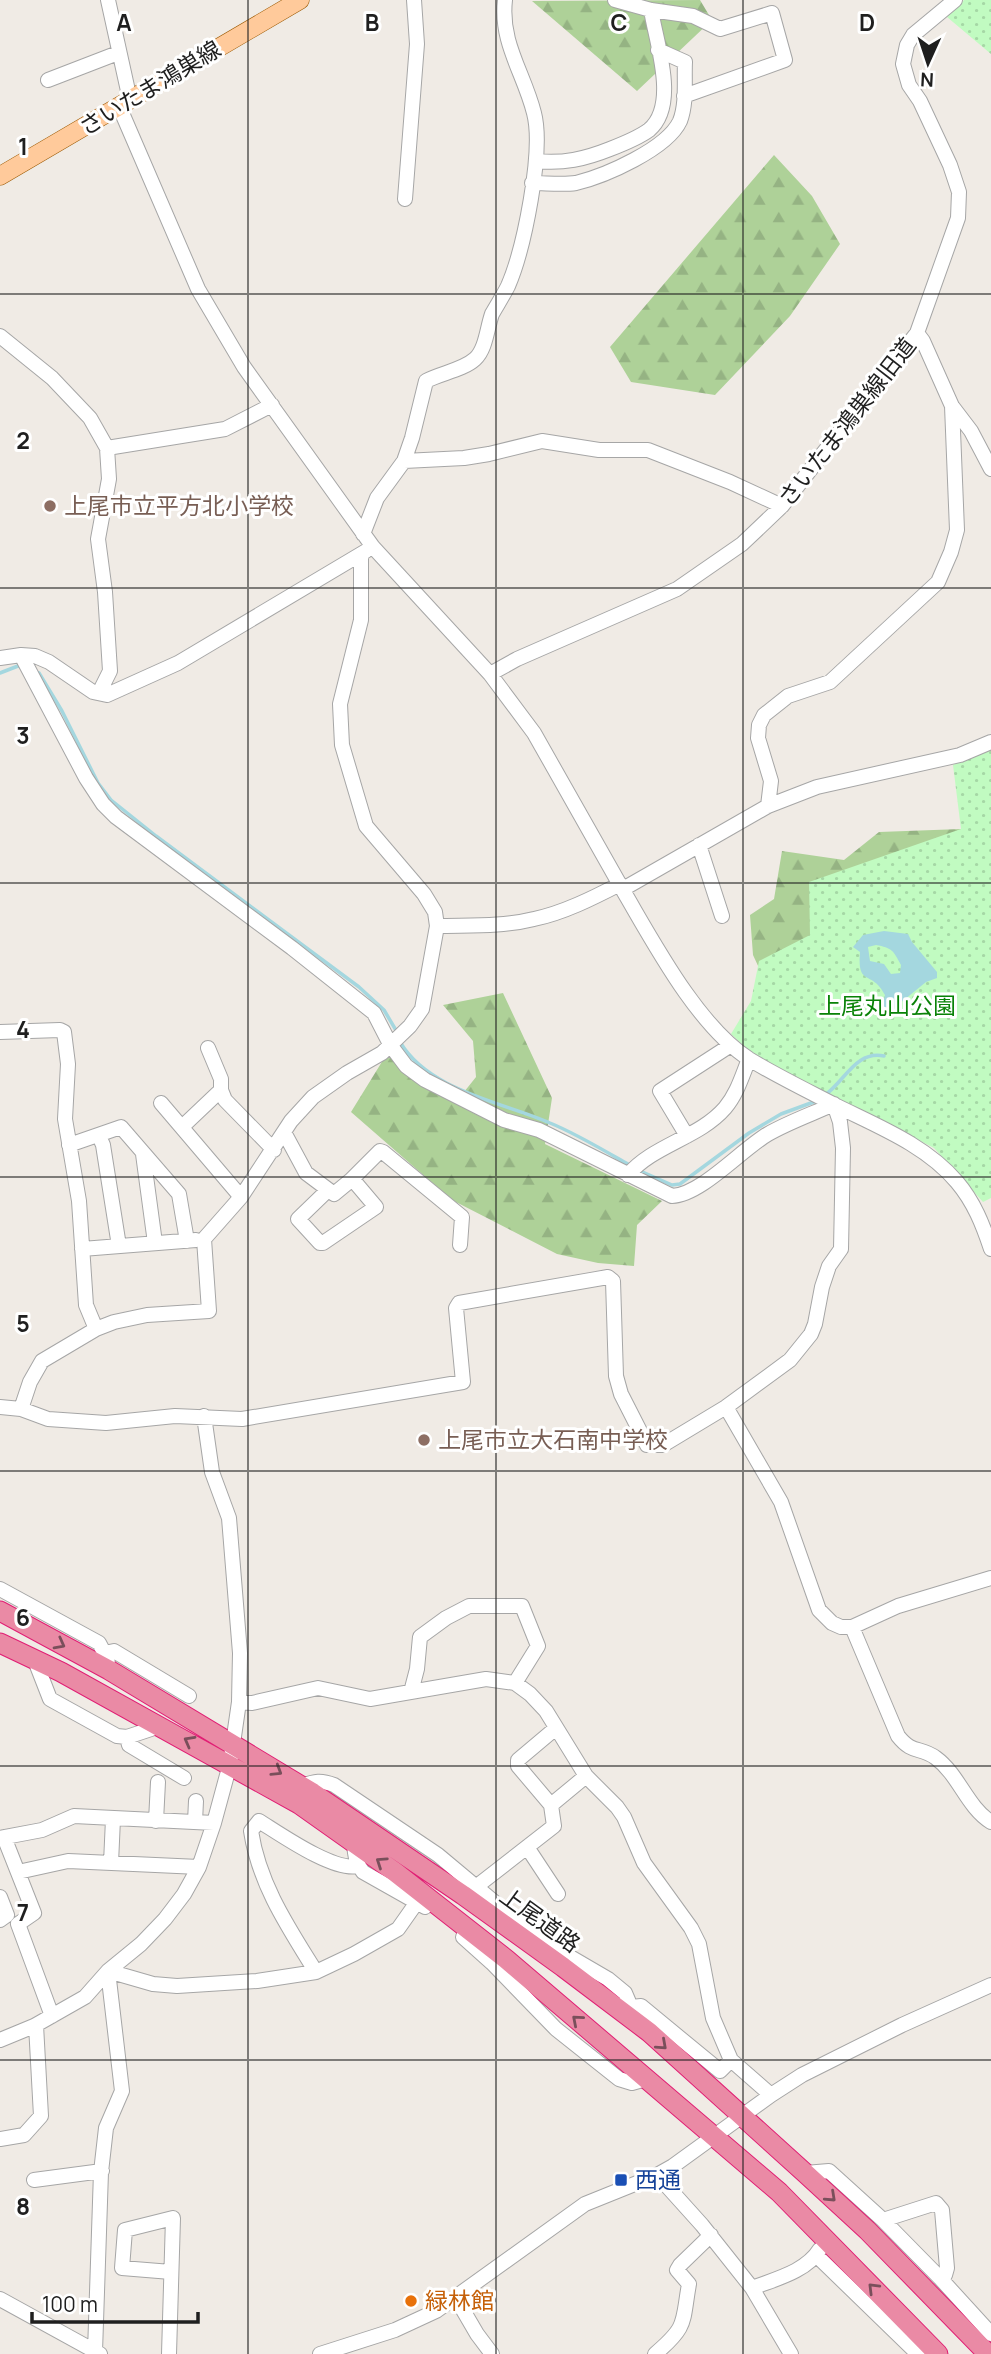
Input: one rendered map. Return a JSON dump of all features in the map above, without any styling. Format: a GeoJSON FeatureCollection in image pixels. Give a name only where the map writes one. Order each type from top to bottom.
{"type":"FeatureCollection","features":[{"type":"Feature","properties":{"kind":"highway","name":"上尾道路"},"geometry":{"type":"LineString","coordinates":[[0,1611],[107,1662],[166,1706],[302,1786],[630,2012],[867,2230],[988,2354]]}},
{"type":"Feature","properties":{"kind":"highway"},"geometry":{"type":"LineString","coordinates":[[0,1643],[34,1658],[299,1804],[395,1872],[496,1950],[779,2192],[821,2248],[938,2354]]}},
{"type":"Feature","properties":{"kind":"main road","name":"さいたま鴻巣線"},"geometry":{"type":"LineString","coordinates":[[0,176],[300,0]]}},
{"type":"Feature","properties":{"kind":"street"},"geometry":{"type":"LineString","coordinates":[[405,199],[417,44],[414,0]]}},
{"type":"Feature","properties":{"kind":"street"},"geometry":{"type":"LineString","coordinates":[[363,534],[377,498],[404,461],[426,381],[477,358],[492,314],[509,284],[526,222],[536,161],[535,115],[506,40],[505,0]]}},
{"type":"Feature","properties":{"kind":"street"},"geometry":{"type":"LineString","coordinates":[[615,0],[651,10],[693,16],[720,29],[772,13],[785,60],[684,96]]}},
{"type":"Feature","properties":{"kind":"street","name":"さいたま鴻巣線旧道"},"geometry":{"type":"LineString","coordinates":[[490,674],[517,659],[677,589],[743,544],[782,506],[917,333],[958,218],[959,192],[950,165],[909,85],[903,64],[907,45],[914,35],[956,0]]}},
{"type":"Feature","properties":{"kind":"street"},"geometry":{"type":"LineString","coordinates":[[82,1249],[204,1239],[241,1196],[285,1134],[291,1121],[313,1097],[391,1046],[411,1026],[422,1009],[436,926],[435,912],[424,894],[366,826],[342,745],[340,704],[360,620],[367,551],[363,534],[244,367],[202,298],[125,103],[110,2]]}},
{"type":"Feature","properties":{"kind":"street"},"geometry":{"type":"LineString","coordinates":[[536,161],[576,161],[623,144],[648,131],[660,116],[664,89],[651,10]]}},
{"type":"Feature","properties":{"kind":"street"},"geometry":{"type":"LineString","coordinates":[[533,183],[573,183],[585,180],[648,153],[670,134],[680,121],[685,62],[658,50]]}},
{"type":"Feature","properties":{"kind":"street"},"geometry":{"type":"LineString","coordinates":[[48,80],[118,53]]}},
{"type":"Feature","properties":{"kind":"street"},"geometry":{"type":"LineString","coordinates":[[917,333],[952,406],[971,431],[991,469]]}},
{"type":"Feature","properties":{"kind":"street"},"geometry":{"type":"LineString","coordinates":[[0,336],[52,378],[81,408],[107,448],[109,479],[98,540],[105,592],[110,671],[99,693]]}},
{"type":"Feature","properties":{"kind":"street"},"geometry":{"type":"LineString","coordinates":[[107,448],[225,429],[272,405]]}},
{"type":"Feature","properties":{"kind":"street"},"geometry":{"type":"LineString","coordinates":[[768,806],[771,781],[758,738],[759,725],[764,715],[788,696],[830,682],[937,582],[945,567],[957,530],[952,406]]}},
{"type":"Feature","properties":{"kind":"street"},"geometry":{"type":"LineString","coordinates":[[404,461],[477,456],[542,441],[599,450],[648,450],[782,506]]}},
{"type":"Feature","properties":{"kind":"street"},"geometry":{"type":"LineString","coordinates":[[0,658],[21,654],[35,656],[49,662],[93,692],[107,695],[178,663],[367,551]]}},
{"type":"Feature","properties":{"kind":"street"},"geometry":{"type":"LineString","coordinates":[[367,551],[490,674],[534,733],[660,954],[703,1014],[749,1059],[923,1151],[959,1184],[978,1213],[991,1249]]}},
{"type":"Feature","properties":{"kind":"street"},"geometry":{"type":"LineString","coordinates":[[21,654],[86,778],[103,804],[116,817],[292,948],[374,1013],[391,1046],[406,1066],[433,1085],[504,1120],[539,1130],[666,1194],[680,1196],[698,1186],[768,1134],[834,1104]]}},
{"type":"Feature","properties":{"kind":"street"},"geometry":{"type":"LineString","coordinates":[[436,926],[498,925],[536,919],[621,887],[768,806],[817,787],[950,758],[991,742]]}},
{"type":"Feature","properties":{"kind":"street"},"geometry":{"type":"LineString","coordinates":[[699,845],[722,916]]}},
{"type":"Feature","properties":{"kind":"street"},"geometry":{"type":"LineString","coordinates":[[0,1032],[64,1032],[68,1064],[65,1119],[79,1201],[86,1306],[96,1329]]}},
{"type":"Feature","properties":{"kind":"street"},"geometry":{"type":"LineString","coordinates":[[687,1136],[660,1091],[732,1045]]}},
{"type":"Feature","properties":{"kind":"street"},"geometry":{"type":"LineString","coordinates":[[208,1048],[221,1079],[220,1090],[225,1100],[274,1150]]}},
{"type":"Feature","properties":{"kind":"street"},"geometry":{"type":"LineString","coordinates":[[628,1175],[637,1164],[708,1123],[725,1108],[737,1091],[749,1059]]}},
{"type":"Feature","properties":{"kind":"street"},"geometry":{"type":"LineString","coordinates":[[182,1126],[220,1090]]}},
{"type":"Feature","properties":{"kind":"street"},"geometry":{"type":"LineString","coordinates":[[162,1103],[241,1196]]}},
{"type":"Feature","properties":{"kind":"street"},"geometry":{"type":"LineString","coordinates":[[0,1407],[21,1409],[48,1419],[106,1423],[204,1416],[243,1419],[463,1382],[456,1308],[459,1303],[608,1277],[613,1281],[616,1376],[628,1411],[647,1445],[663,1445],[726,1407],[790,1360],[804,1345],[815,1324],[829,1266],[841,1249],[843,1228],[843,1148],[840,1122],[834,1104]]}},
{"type":"Feature","properties":{"kind":"street"},"geometry":{"type":"LineString","coordinates":[[69,1145],[121,1127],[181,1198],[187,1241]]}},
{"type":"Feature","properties":{"kind":"street"},"geometry":{"type":"LineString","coordinates":[[285,1134],[306,1172],[334,1194],[380,1151],[383,1152],[462,1217],[460,1245]]}},
{"type":"Feature","properties":{"kind":"street"},"geometry":{"type":"LineString","coordinates":[[99,1136],[103,1145],[119,1246]]}},
{"type":"Feature","properties":{"kind":"street"},"geometry":{"type":"LineString","coordinates":[[143,1154],[155,1243]]}},
{"type":"Feature","properties":{"kind":"street"},"geometry":{"type":"LineString","coordinates":[[328,1189],[298,1219],[320,1243],[376,1207],[351,1180]]}},
{"type":"Feature","properties":{"kind":"street"},"geometry":{"type":"LineString","coordinates":[[21,1409],[30,1382],[42,1361],[96,1329],[148,1315],[209,1311],[204,1239]]}},
{"type":"Feature","properties":{"kind":"street"},"geometry":{"type":"LineString","coordinates":[[726,1407],[781,1502],[819,1610],[832,1623],[841,1627],[852,1627],[898,1606],[991,1578]]}},
{"type":"Feature","properties":{"kind":"street"},"geometry":{"type":"LineString","coordinates":[[0,2040],[36,2025],[85,1997],[108,1971],[141,1944],[184,1894],[199,1867],[214,1823],[230,1764],[239,1702],[240,1653],[229,1518],[212,1472],[204,1416]]}},
{"type":"Feature","properties":{"kind":"street"},"geometry":{"type":"LineString","coordinates":[[0,1589],[99,1643],[107,1662]]}},
{"type":"Feature","properties":{"kind":"street"},"geometry":{"type":"LineString","coordinates":[[411,1692],[417,1669],[420,1637],[446,1618],[469,1606],[523,1606],[538,1646],[515,1683]]}},
{"type":"Feature","properties":{"kind":"street"},"geometry":{"type":"LineString","coordinates":[[852,1627],[898,1736],[908,1748],[935,1757],[949,1770],[982,1816],[991,1822]]}},
{"type":"Feature","properties":{"kind":"street"},"geometry":{"type":"LineString","coordinates":[[107,1662],[114,1651],[189,1696]]}},
{"type":"Feature","properties":{"kind":"street"},"geometry":{"type":"LineString","coordinates":[[34,1658],[50,1699],[117,1736],[127,1737],[160,1726]]}},
{"type":"Feature","properties":{"kind":"street"},"geometry":{"type":"LineString","coordinates":[[239,1702],[252,1703],[318,1688],[370,1699],[486,1679],[515,1683],[540,1703],[586,1776],[617,1807],[644,1863],[691,1928],[698,1944],[713,2018],[732,2060],[771,2095]]}},
{"type":"Feature","properties":{"kind":"street"},"geometry":{"type":"LineString","coordinates":[[477,1886],[554,1826],[551,1805],[518,1766],[518,1760],[556,1728]]}},
{"type":"Feature","properties":{"kind":"street"},"geometry":{"type":"LineString","coordinates":[[127,1737],[129,1745],[184,1778]]}},
{"type":"Feature","properties":{"kind":"street"},"geometry":{"type":"LineString","coordinates":[[551,1805],[586,1776]]}},
{"type":"Feature","properties":{"kind":"street"},"geometry":{"type":"LineString","coordinates":[[302,1786],[314,1781],[334,1785],[438,1855],[537,1937],[608,1979],[625,1993],[630,2012],[641,2006],[720,2071],[732,2060]]}},
{"type":"Feature","properties":{"kind":"street"},"geometry":{"type":"LineString","coordinates":[[156,1821],[158,1782]]}},
{"type":"Feature","properties":{"kind":"street"},"geometry":{"type":"LineString","coordinates":[[195,1822],[196,1801]]}},
{"type":"Feature","properties":{"kind":"street"},"geometry":{"type":"LineString","coordinates":[[52,2016],[18,1924],[34,1913],[2,1837],[42,1830],[74,1816],[214,1823]]}},
{"type":"Feature","properties":{"kind":"street"},"geometry":{"type":"LineString","coordinates":[[111,1863],[113,1819]]}},
{"type":"Feature","properties":{"kind":"street"},"geometry":{"type":"LineString","coordinates":[[316,1972],[265,1884],[255,1857],[251,1831],[259,1821],[292,1843],[315,1854],[350,1868],[358,1866]]}},
{"type":"Feature","properties":{"kind":"street"},"geometry":{"type":"LineString","coordinates":[[355,1844],[358,1866],[363,1872],[417,1902],[470,1942],[556,2029],[619,2079],[632,2083],[646,2079]]}},
{"type":"Feature","properties":{"kind":"street"},"geometry":{"type":"LineString","coordinates":[[527,1847],[558,1894]]}},
{"type":"Feature","properties":{"kind":"street"},"geometry":{"type":"LineString","coordinates":[[18,1872],[68,1861],[199,1867]]}},
{"type":"Feature","properties":{"kind":"street"},"geometry":{"type":"LineString","coordinates":[[0,1897],[8,1915],[0,1920]]}},
{"type":"Feature","properties":{"kind":"street"},"geometry":{"type":"LineString","coordinates":[[108,1971],[153,1984],[177,1986],[268,1980],[316,1972],[398,1929],[417,1902]]}},
{"type":"Feature","properties":{"kind":"street"},"geometry":{"type":"LineString","coordinates":[[0,2299],[97,2353],[102,2171],[106,2128],[122,2091],[108,1971]]}},
{"type":"Feature","properties":{"kind":"street"},"geometry":{"type":"LineString","coordinates":[[320,2354],[395,2330],[436,2311],[585,2204],[657,2175],[802,2076],[865,2043],[991,1985]]}},
{"type":"Feature","properties":{"kind":"street"},"geometry":{"type":"LineString","coordinates":[[0,2139],[24,2135],[41,2116],[36,2025]]}},
{"type":"Feature","properties":{"kind":"street"},"geometry":{"type":"LineString","coordinates":[[34,2180],[102,2171]]}},
{"type":"Feature","properties":{"kind":"street"},"geometry":{"type":"LineString","coordinates":[[805,2173],[829,2171],[883,2220],[991,2334]]}},
{"type":"Feature","properties":{"kind":"street"},"geometry":{"type":"LineString","coordinates":[[657,2175],[711,2235],[752,2288],[791,2354]]}},
{"type":"Feature","properties":{"kind":"street"},"geometry":{"type":"LineString","coordinates":[[883,2220],[936,2203],[942,2210],[947,2268],[945,2275],[940,2278]]}},
{"type":"Feature","properties":{"kind":"street"},"geometry":{"type":"LineString","coordinates":[[169,2354],[173,2218],[124,2230],[122,2268],[171,2272]]}},
{"type":"Feature","properties":{"kind":"street"},"geometry":{"type":"LineString","coordinates":[[655,2354],[676,2336],[684,2322],[689,2284],[677,2270],[711,2235]]}},
{"type":"Feature","properties":{"kind":"street"},"geometry":{"type":"LineString","coordinates":[[752,2288],[790,2273],[821,2248],[918,2354]]}},
{"type":"Feature","properties":{"kind":"street"},"geometry":{"type":"LineString","coordinates":[[456,2298],[492,2354]]}},
{"type":"Feature","properties":{"kind":"green space"},"geometry":{"type":"Polygon","coordinates":[[[700,0],[712,20],[637,91],[532,1],[700,0]]]}},
{"type":"Feature","properties":{"kind":"green space"},"geometry":{"type":"Polygon","coordinates":[[[964,0],[991,0],[991,54],[947,17],[964,0]]]}},
{"type":"Feature","properties":{"kind":"green space"},"geometry":{"type":"Polygon","coordinates":[[[774,155],[812,196],[840,244],[790,316],[715,395],[631,382],[610,347],[774,155]]]}},
{"type":"Feature","properties":{"kind":"green space","name":"上尾丸山公園"},"geometry":{"type":"Polygon","coordinates":[[[991,749],[991,1198],[983,1202],[934,1148],[772,1065],[747,1049],[731,1034],[751,1001],[759,961],[810,935],[809,882],[961,829],[953,765],[991,749]]]}},
{"type":"Feature","properties":{"kind":"green space"},"geometry":{"type":"Polygon","coordinates":[[[968,806],[991,939],[779,1011],[753,955],[750,915],[774,899],[782,851],[844,860],[879,832],[961,829],[968,806]]]}},
{"type":"Feature","properties":{"kind":"green space"},"geometry":{"type":"Polygon","coordinates":[[[503,993],[552,1098],[545,1144],[662,1201],[637,1225],[634,1266],[598,1263],[557,1254],[452,1200],[351,1112],[388,1052],[456,1102],[476,1077],[473,1041],[443,1005],[503,993]]]}},
{"type":"Feature","properties":{"kind":"water"},"geometry":{"type":"Polygon","coordinates":[[[884,931],[908,934],[937,972],[937,978],[926,982],[888,1013],[881,1013],[885,995],[875,982],[863,975],[860,952],[853,947],[863,935],[884,931]],[[876,945],[868,947],[870,961],[884,964],[891,974],[900,973],[901,965],[892,950],[876,945]]]}},
{"type":"Feature","properties":{"kind":"waterway"},"geometry":{"type":"LineString","coordinates":[[0,673],[21,667]]}},
{"type":"Feature","properties":{"kind":"waterway"},"geometry":{"type":"LineString","coordinates":[[35,672],[39,673],[62,711],[98,783],[111,800],[359,987],[384,1010],[397,1032]]}},
{"type":"Feature","properties":{"kind":"waterway"},"geometry":{"type":"LineString","coordinates":[[400,1042],[413,1059],[448,1084],[560,1127],[631,1166]]}},
{"type":"Feature","properties":{"kind":"waterway"},"geometry":{"type":"LineString","coordinates":[[825,1095],[858,1062],[874,1055],[884,1056]]}},
{"type":"Feature","properties":{"kind":"waterway"},"geometry":{"type":"LineString","coordinates":[[638,1170],[672,1185],[680,1184],[749,1133],[781,1114],[819,1100]]}},
{"type":"Feature","properties":{"kind":"place","name":"上尾市立平方北小学校"},"geometry":{"type":"Point","coordinates":[50,506]}},
{"type":"Feature","properties":{"kind":"place","name":"上尾市立大石南中学校"},"geometry":{"type":"Point","coordinates":[424,1440]}},
{"type":"Feature","properties":{"kind":"place","name":"西通"},"geometry":{"type":"Point","coordinates":[621,2180]}},
{"type":"Feature","properties":{"kind":"place","name":"緑林館"},"geometry":{"type":"Point","coordinates":[411,2301]}}]}
